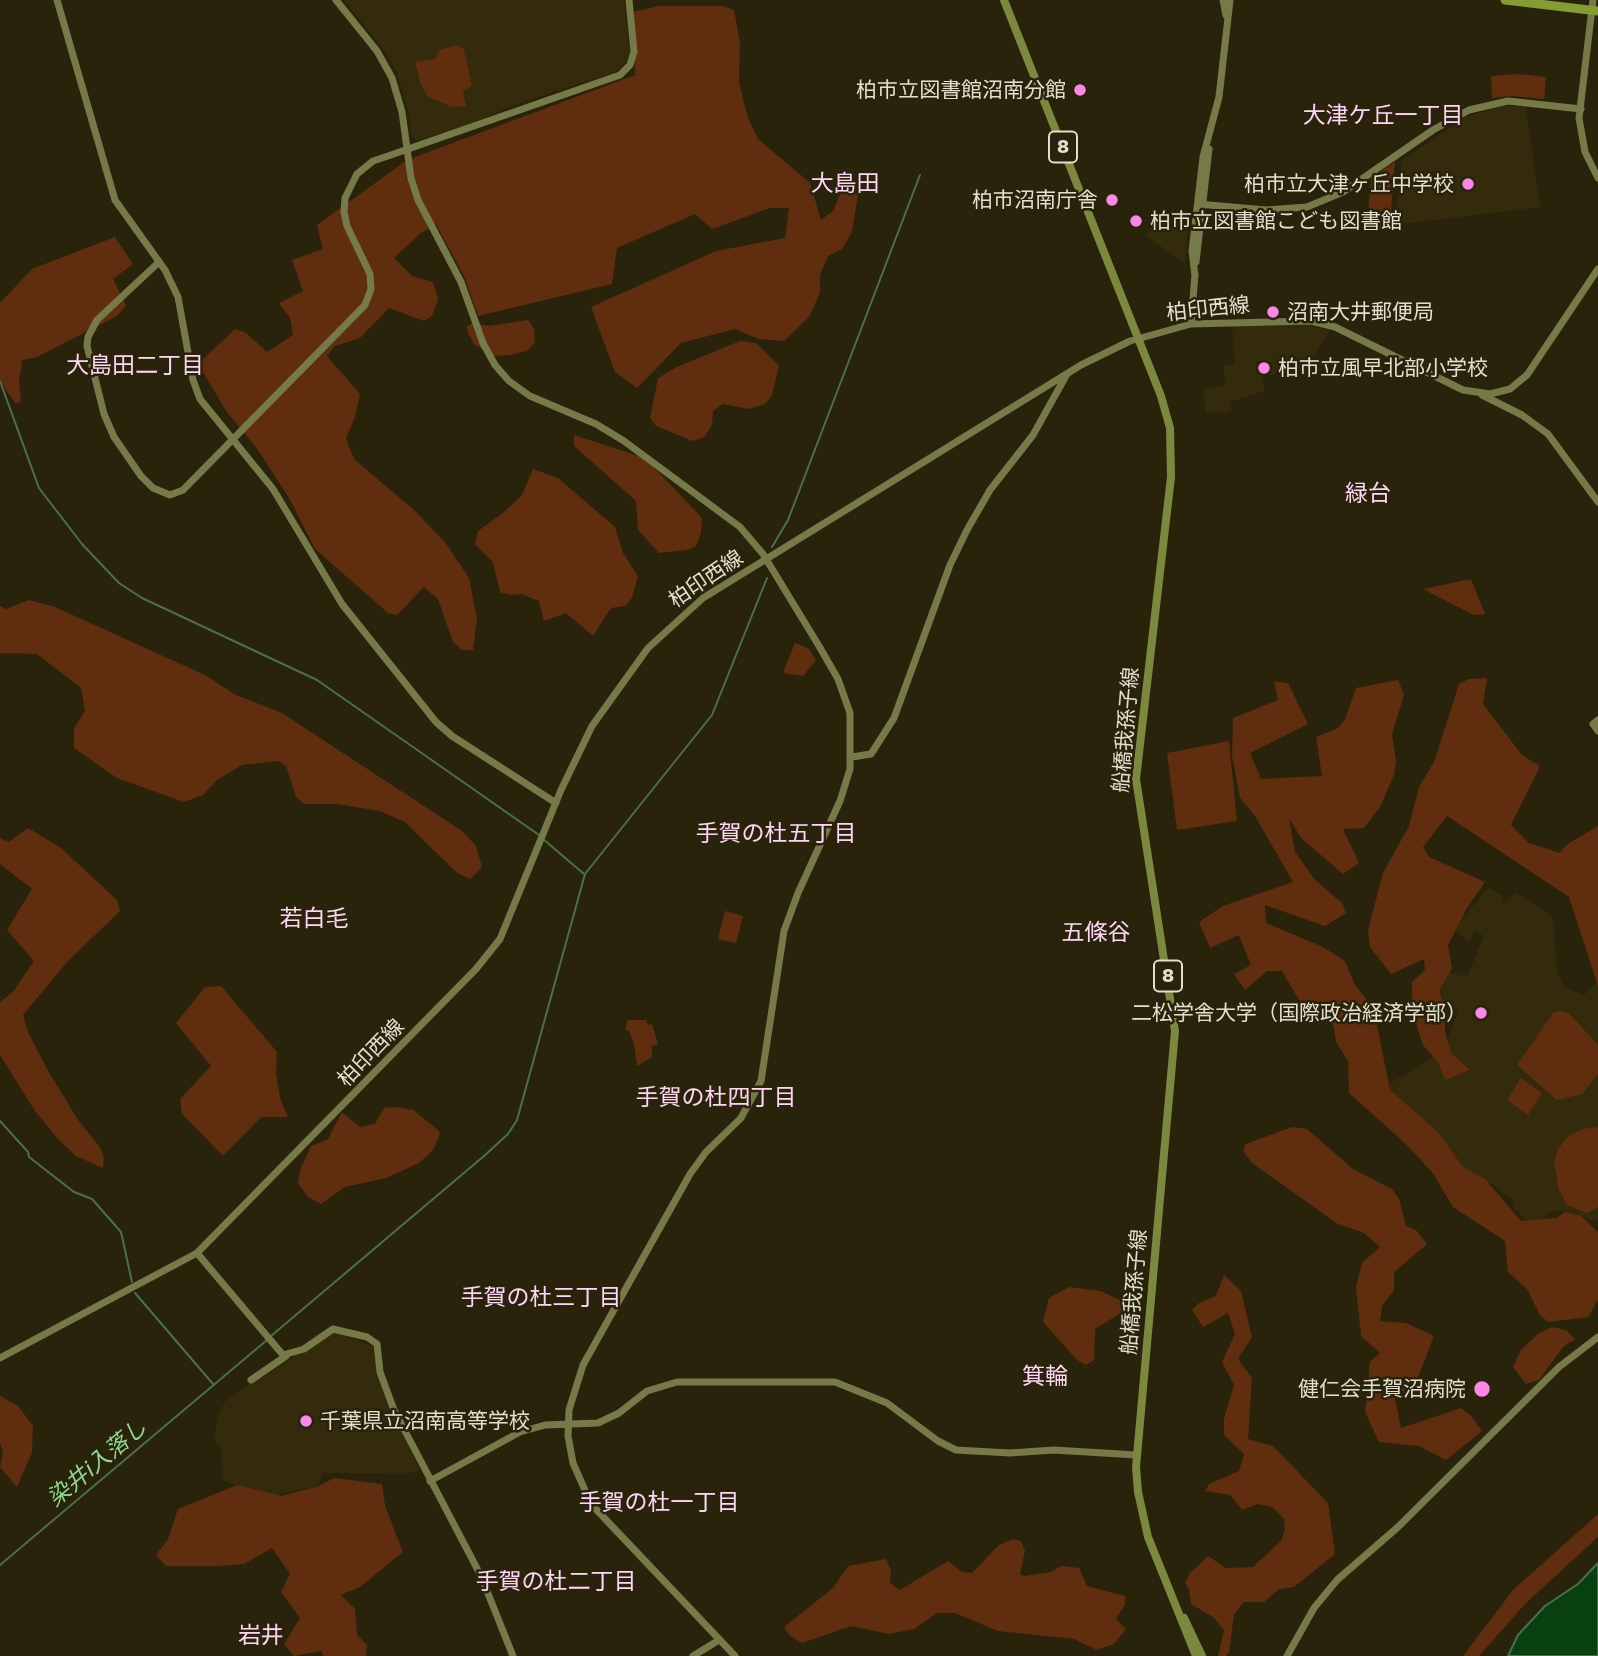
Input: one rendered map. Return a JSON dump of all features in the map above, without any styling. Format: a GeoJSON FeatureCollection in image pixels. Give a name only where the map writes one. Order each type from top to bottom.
{"type":"FeatureCollection","features":[{"type":"Feature","properties":{"kind":"highway"},"geometry":{"type":"LineString","coordinates":[[1505,0],[1587,4],[1598,11]]}},
{"type":"Feature","properties":{"kind":"highway"},"geometry":{"type":"LineString","coordinates":[[1554,0],[1598,5]]}},
{"type":"Feature","properties":{"kind":"main road","name":"船橋我孫子線"},"geometry":{"type":"LineString","coordinates":[[1004,0],[1167,414],[1172,447],[1170,485],[1136,779],[1175,1031],[1136,1455],[1139,1498],[1148,1537],[1196,1656]]}},
{"type":"Feature","properties":{"kind":"main road","name":"船橋我孫子線"},"geometry":{"type":"LineString","coordinates":[[1162,1571],[1202,1656]]}},
{"type":"Feature","properties":{"kind":"street"},"geometry":{"type":"LineString","coordinates":[[57,0],[116,200],[159,262],[178,298],[196,390],[206,408],[273,489],[342,604],[436,722],[452,736],[556,803]]}},
{"type":"Feature","properties":{"kind":"street"},"geometry":{"type":"LineString","coordinates":[[336,0],[388,69],[399,99],[418,200],[461,282],[489,355],[502,373],[530,396],[596,424],[624,441],[732,520],[766,560],[843,691],[851,723],[852,757],[845,789],[798,893],[785,931],[761,1081],[741,1118],[699,1161],[684,1184],[583,1365],[572,1395],[568,1424],[573,1463],[591,1504],[735,1656]]}},
{"type":"Feature","properties":{"kind":"street"},"geometry":{"type":"LineString","coordinates":[[159,262],[97,320],[88,337],[89,359],[110,429],[141,476],[153,488],[170,495],[183,490],[365,304],[371,289],[370,274],[347,226],[345,198],[350,184],[363,167],[620,75],[631,65],[634,52],[629,0]]}},
{"type":"Feature","properties":{"kind":"street"},"geometry":{"type":"LineString","coordinates":[[1223,0],[1228,23]]}},
{"type":"Feature","properties":{"kind":"street"},"geometry":{"type":"LineString","coordinates":[[1191,324],[1201,204],[1209,138],[1219,97],[1230,0]]}},
{"type":"Feature","properties":{"kind":"street"},"geometry":{"type":"LineString","coordinates":[[1587,4],[1580,128],[1585,152],[1598,178]]}},
{"type":"Feature","properties":{"kind":"street"},"geometry":{"type":"LineString","coordinates":[[1201,204],[1266,210],[1307,208],[1343,192],[1433,130],[1469,110],[1508,101],[1580,108]]}},
{"type":"Feature","properties":{"kind":"street"},"geometry":{"type":"LineString","coordinates":[[1482,395],[1510,389],[1527,375],[1598,269]]}},
{"type":"Feature","properties":{"kind":"street","name":"柏印西線"},"geometry":{"type":"LineString","coordinates":[[0,1358],[197,1253],[338,1113],[488,956],[503,931],[587,733],[648,648],[692,606],[1104,352],[1138,338],[1191,324],[1291,320],[1320,323],[1522,415],[1548,434],[1598,502]]}},
{"type":"Feature","properties":{"kind":"street"},"geometry":{"type":"LineString","coordinates":[[852,757],[871,754],[894,718],[950,565],[967,530],[995,483],[1033,435],[1067,374]]}},
{"type":"Feature","properties":{"kind":"street"},"geometry":{"type":"LineString","coordinates":[[1598,720],[1593,724],[1598,731]]}},
{"type":"Feature","properties":{"kind":"street"},"geometry":{"type":"LineString","coordinates":[[197,1253],[286,1356]]}},
{"type":"Feature","properties":{"kind":"street"},"geometry":{"type":"LineString","coordinates":[[251,1380],[286,1356],[310,1346],[332,1329],[374,1341],[378,1350],[380,1372],[394,1410],[481,1576],[513,1656]]}},
{"type":"Feature","properties":{"kind":"street"},"geometry":{"type":"LineString","coordinates":[[1287,1656],[1314,1608],[1336,1580],[1398,1527],[1559,1367],[1598,1337]]}},
{"type":"Feature","properties":{"kind":"street"},"geometry":{"type":"LineString","coordinates":[[430,1481],[520,1432],[545,1425],[588,1424],[608,1419],[647,1391],[669,1383],[835,1382],[887,1403],[938,1441],[956,1450],[1010,1453],[1054,1450],[1136,1455]]}},
{"type":"Feature","properties":{"kind":"street"},"geometry":{"type":"LineString","coordinates":[[693,1656],[719,1640]]}},
{"type":"Feature","properties":{"kind":"shaded area"},"geometry":{"type":"Polygon","coordinates":[[[344,0],[624,0],[630,51],[627,61],[615,72],[519,103],[469,125],[417,140],[411,135],[409,113],[397,73],[388,56],[344,0]]]}},
{"type":"Feature","properties":{"kind":"shaded area"},"geometry":{"type":"Polygon","coordinates":[[[659,6],[723,6],[734,10],[740,43],[739,83],[748,118],[758,139],[810,183],[821,220],[833,211],[842,189],[858,194],[852,232],[842,249],[828,256],[820,275],[820,293],[809,317],[784,341],[759,339],[735,329],[681,343],[637,388],[615,372],[591,307],[716,251],[785,238],[789,208],[770,208],[712,229],[695,214],[617,248],[612,284],[478,316],[465,278],[436,224],[421,233],[394,258],[412,276],[433,282],[438,299],[432,316],[424,321],[389,308],[360,338],[335,346],[327,356],[360,394],[355,417],[346,438],[354,459],[414,510],[445,542],[469,578],[477,619],[473,650],[462,650],[453,642],[438,599],[424,587],[397,615],[388,613],[315,549],[289,498],[258,450],[226,411],[203,372],[201,361],[235,329],[246,333],[267,352],[293,335],[290,318],[279,303],[303,291],[292,260],[323,249],[317,225],[407,160],[635,75],[633,12],[659,6]]]}},
{"type":"Feature","properties":{"kind":"shaded area"},"geometry":{"type":"Polygon","coordinates":[[[456,45],[464,49],[472,86],[463,91],[466,106],[452,107],[428,97],[421,85],[415,62],[435,59],[439,50],[456,45]]]}},
{"type":"Feature","properties":{"kind":"shaded area"},"geometry":{"type":"Polygon","coordinates":[[[1519,74],[1546,77],[1544,99],[1512,96],[1492,98],[1491,76],[1519,74]]]}},
{"type":"Feature","properties":{"kind":"shaded area","name":"柏市立大津ヶ丘中学校"},"geometry":{"type":"Polygon","coordinates":[[[1503,106],[1526,107],[1540,207],[1394,225],[1402,160],[1467,116],[1503,106]]]}},
{"type":"Feature","properties":{"kind":"shaded area"},"geometry":{"type":"Polygon","coordinates":[[[1395,162],[1390,225],[1367,228],[1371,178],[1395,162]]]}},
{"type":"Feature","properties":{"kind":"shaded area"},"geometry":{"type":"Polygon","coordinates":[[[1161,213],[1189,217],[1185,263],[1146,236],[1161,213]]]}},
{"type":"Feature","properties":{"kind":"shaded area"},"geometry":{"type":"Polygon","coordinates":[[[115,237],[133,264],[113,279],[126,305],[117,316],[37,357],[22,360],[19,381],[21,402],[15,403],[0,381],[0,303],[32,269],[115,237]]]}},
{"type":"Feature","properties":{"kind":"shaded area"},"geometry":{"type":"Polygon","coordinates":[[[528,320],[534,329],[535,342],[527,351],[510,355],[494,356],[474,344],[468,333],[467,326],[473,323],[489,326],[528,320]]]}},
{"type":"Feature","properties":{"kind":"shaded area","name":"柏市立風早北部小学校"},"geometry":{"type":"Polygon","coordinates":[[[1301,324],[1330,330],[1308,366],[1262,377],[1265,391],[1230,402],[1231,412],[1206,413],[1203,389],[1226,385],[1223,366],[1235,364],[1232,326],[1301,324]]]}},
{"type":"Feature","properties":{"kind":"shaded area"},"geometry":{"type":"Polygon","coordinates":[[[740,341],[756,343],[779,366],[772,395],[765,404],[749,409],[723,404],[713,411],[712,425],[704,437],[693,441],[656,426],[650,418],[658,378],[677,367],[740,341]]]}},
{"type":"Feature","properties":{"kind":"shaded area"},"geometry":{"type":"Polygon","coordinates":[[[574,435],[645,458],[702,518],[701,533],[696,546],[687,550],[659,553],[638,530],[636,501],[574,446],[574,435]]]}},
{"type":"Feature","properties":{"kind":"shaded area"},"geometry":{"type":"Polygon","coordinates":[[[533,469],[558,478],[615,527],[623,553],[638,576],[632,598],[625,606],[611,608],[593,636],[566,613],[544,621],[539,601],[521,594],[500,592],[493,562],[475,544],[478,531],[522,495],[533,469]]]}},
{"type":"Feature","properties":{"kind":"shaded area"},"geometry":{"type":"Polygon","coordinates":[[[1471,579],[1485,614],[1474,615],[1423,589],[1471,579]]]}},
{"type":"Feature","properties":{"kind":"shaded area"},"geometry":{"type":"Polygon","coordinates":[[[29,600],[55,607],[205,675],[236,695],[282,713],[462,831],[476,846],[482,867],[470,879],[457,873],[405,822],[380,811],[338,804],[304,804],[296,797],[286,766],[279,761],[242,765],[217,780],[203,795],[184,802],[117,778],[74,748],[74,728],[85,711],[81,688],[37,654],[0,653],[0,606],[6,609],[29,600]]]}},
{"type":"Feature","properties":{"kind":"shaded area"},"geometry":{"type":"Polygon","coordinates":[[[795,643],[808,648],[816,660],[803,676],[783,673],[795,643]]]}},
{"type":"Feature","properties":{"kind":"shaded area"},"geometry":{"type":"Polygon","coordinates":[[[1487,678],[1483,704],[1522,755],[1540,766],[1511,825],[1529,843],[1560,853],[1566,845],[1598,826],[1598,986],[1569,897],[1447,816],[1423,847],[1429,857],[1485,882],[1467,908],[1448,945],[1452,968],[1439,991],[1445,1007],[1445,1032],[1451,1053],[1470,1070],[1445,1080],[1438,1062],[1423,1045],[1412,1011],[1412,982],[1425,970],[1424,959],[1391,974],[1370,947],[1368,930],[1383,873],[1409,826],[1419,787],[1434,762],[1459,684],[1469,679],[1487,678]]]}},
{"type":"Feature","properties":{"kind":"shaded area"},"geometry":{"type":"Polygon","coordinates":[[[1398,680],[1404,695],[1392,734],[1396,761],[1394,775],[1380,807],[1364,828],[1343,829],[1359,863],[1343,874],[1301,838],[1289,818],[1295,852],[1315,880],[1342,903],[1346,913],[1325,926],[1265,905],[1266,923],[1323,947],[1345,961],[1354,983],[1374,1010],[1390,1090],[1438,1132],[1463,1167],[1485,1179],[1521,1221],[1556,1218],[1566,1212],[1581,1216],[1598,1232],[1598,1300],[1588,1317],[1548,1322],[1540,1315],[1527,1289],[1508,1272],[1505,1241],[1453,1207],[1432,1172],[1407,1145],[1349,1093],[1348,1061],[1336,1042],[1334,1027],[1328,1019],[1305,1010],[1282,971],[1267,971],[1245,990],[1234,974],[1251,965],[1239,935],[1210,948],[1199,922],[1223,906],[1293,882],[1255,816],[1240,798],[1232,756],[1233,718],[1278,700],[1274,681],[1288,683],[1308,724],[1250,753],[1261,779],[1322,776],[1316,737],[1338,728],[1345,719],[1356,688],[1398,680]]]}},
{"type":"Feature","properties":{"kind":"shaded area"},"geometry":{"type":"Polygon","coordinates":[[[1229,741],[1237,821],[1177,830],[1167,753],[1229,741]]]}},
{"type":"Feature","properties":{"kind":"shaded area"},"geometry":{"type":"Polygon","coordinates":[[[28,828],[61,848],[117,900],[120,911],[68,961],[23,1015],[28,1032],[47,1069],[78,1120],[99,1146],[104,1157],[103,1168],[76,1156],[59,1140],[35,1111],[0,1055],[0,1002],[13,992],[34,961],[7,930],[32,889],[0,864],[0,838],[9,842],[28,828]]]}},
{"type":"Feature","properties":{"kind":"shaded area"},"geometry":{"type":"Polygon","coordinates":[[[1488,888],[1504,896],[1502,907],[1516,892],[1553,918],[1557,973],[1565,988],[1584,995],[1598,982],[1598,1220],[1595,1221],[1561,1210],[1547,1213],[1537,1228],[1533,1229],[1515,1209],[1512,1199],[1495,1186],[1457,1172],[1386,1086],[1444,1050],[1458,1011],[1433,997],[1444,971],[1467,977],[1484,936],[1475,931],[1469,941],[1454,929],[1488,888]]]}},
{"type":"Feature","properties":{"kind":"shaded area"},"geometry":{"type":"Polygon","coordinates":[[[725,911],[743,916],[736,943],[718,939],[725,911]]]}},
{"type":"Feature","properties":{"kind":"shaded area"},"geometry":{"type":"Polygon","coordinates":[[[221,986],[277,1052],[276,1074],[280,1098],[288,1117],[261,1117],[223,1156],[182,1114],[180,1099],[211,1066],[176,1023],[205,987],[221,986]]]}},
{"type":"Feature","properties":{"kind":"shaded area"},"geometry":{"type":"Polygon","coordinates":[[[1554,1012],[1569,1013],[1598,1045],[1598,1074],[1582,1094],[1557,1100],[1517,1065],[1554,1012]]]}},
{"type":"Feature","properties":{"kind":"shaded area"},"geometry":{"type":"Polygon","coordinates":[[[628,1020],[646,1020],[648,1025],[652,1024],[658,1044],[652,1046],[652,1057],[637,1066],[634,1044],[629,1031],[625,1030],[628,1020]]]}},
{"type":"Feature","properties":{"kind":"shaded area"},"geometry":{"type":"Polygon","coordinates":[[[1521,1078],[1542,1093],[1528,1115],[1507,1100],[1521,1078]]]}},
{"type":"Feature","properties":{"kind":"shaded area"},"geometry":{"type":"Polygon","coordinates":[[[384,1108],[413,1110],[438,1130],[440,1134],[433,1150],[419,1163],[386,1178],[345,1187],[321,1204],[308,1197],[298,1183],[301,1167],[311,1146],[328,1139],[342,1112],[360,1127],[375,1124],[384,1108]]]}},
{"type":"Feature","properties":{"kind":"shaded area"},"geometry":{"type":"Polygon","coordinates":[[[1292,1127],[1307,1129],[1353,1169],[1392,1189],[1399,1199],[1406,1226],[1416,1230],[1427,1244],[1394,1272],[1394,1290],[1382,1306],[1380,1321],[1406,1323],[1434,1336],[1417,1380],[1395,1398],[1401,1428],[1461,1408],[1482,1431],[1446,1460],[1419,1446],[1379,1442],[1365,1412],[1370,1362],[1380,1353],[1361,1336],[1356,1287],[1362,1263],[1380,1247],[1364,1233],[1338,1224],[1252,1163],[1243,1151],[1246,1144],[1292,1127]]]}},
{"type":"Feature","properties":{"kind":"shaded area"},"geometry":{"type":"Polygon","coordinates":[[[1598,1127],[1598,1207],[1587,1213],[1567,1205],[1559,1190],[1554,1163],[1557,1151],[1567,1137],[1582,1129],[1598,1127]]]}},
{"type":"Feature","properties":{"kind":"shaded area"},"geometry":{"type":"Polygon","coordinates":[[[1224,1275],[1241,1291],[1252,1337],[1238,1359],[1252,1378],[1248,1439],[1273,1446],[1328,1503],[1335,1554],[1294,1587],[1279,1589],[1264,1602],[1244,1602],[1234,1614],[1229,1652],[1226,1656],[1218,1656],[1224,1630],[1213,1617],[1191,1604],[1189,1589],[1185,1583],[1190,1573],[1208,1556],[1226,1568],[1253,1567],[1281,1541],[1285,1530],[1284,1519],[1272,1507],[1258,1504],[1242,1510],[1230,1495],[1205,1491],[1209,1484],[1239,1471],[1244,1454],[1224,1435],[1224,1419],[1234,1385],[1222,1362],[1235,1334],[1228,1313],[1203,1327],[1192,1310],[1199,1303],[1216,1296],[1224,1275]]]}},
{"type":"Feature","properties":{"kind":"shaded area"},"geometry":{"type":"Polygon","coordinates":[[[1069,1287],[1101,1291],[1120,1300],[1123,1307],[1121,1313],[1095,1329],[1094,1360],[1086,1365],[1077,1360],[1043,1322],[1049,1298],[1069,1287]]]}},
{"type":"Feature","properties":{"kind":"shaded area"},"geometry":{"type":"Polygon","coordinates":[[[1552,1327],[1566,1330],[1575,1339],[1563,1347],[1539,1380],[1526,1384],[1513,1367],[1521,1350],[1539,1333],[1552,1327]]]}},
{"type":"Feature","properties":{"kind":"shaded area","name":"千葉県立沼南高等学校"},"geometry":{"type":"Polygon","coordinates":[[[332,1333],[342,1333],[374,1347],[382,1387],[420,1471],[405,1474],[324,1473],[316,1486],[275,1495],[223,1481],[221,1446],[214,1440],[219,1412],[227,1399],[332,1333]]]}},
{"type":"Feature","properties":{"kind":"shaded area"},"geometry":{"type":"Polygon","coordinates":[[[0,1396],[18,1406],[33,1426],[32,1452],[17,1487],[0,1467],[3,1451],[0,1443],[0,1396]]]}},
{"type":"Feature","properties":{"kind":"shaded area"},"geometry":{"type":"Polygon","coordinates":[[[334,1478],[382,1484],[385,1506],[403,1552],[360,1587],[341,1595],[355,1609],[357,1635],[367,1645],[366,1656],[324,1656],[321,1651],[294,1656],[284,1644],[300,1618],[281,1592],[290,1574],[272,1548],[244,1564],[218,1566],[166,1566],[156,1555],[168,1539],[178,1509],[237,1485],[282,1496],[319,1486],[334,1478]]]}},
{"type":"Feature","properties":{"kind":"shaded area"},"geometry":{"type":"Polygon","coordinates":[[[1598,1514],[1598,1537],[1526,1603],[1479,1656],[1463,1656],[1513,1590],[1598,1514]]]}},
{"type":"Feature","properties":{"kind":"shaded area"},"geometry":{"type":"Polygon","coordinates":[[[1013,1539],[1021,1541],[1025,1551],[1020,1574],[1024,1576],[1051,1572],[1061,1566],[1079,1568],[1087,1586],[1125,1596],[1125,1604],[1116,1619],[1126,1629],[1114,1644],[1097,1650],[1074,1639],[998,1631],[955,1613],[937,1613],[914,1629],[889,1634],[851,1626],[802,1643],[789,1635],[784,1627],[833,1588],[848,1566],[886,1559],[891,1570],[890,1583],[900,1590],[948,1561],[962,1572],[972,1573],[999,1545],[1013,1539]]]}},
{"type":"Feature","properties":{"kind":"shaded area"},"geometry":{"type":"Polygon","coordinates":[[[1598,1563],[1598,1656],[1508,1656],[1518,1635],[1545,1606],[1578,1584],[1598,1563]]]}},
{"type":"Feature","properties":{"kind":"waterway"},"geometry":{"type":"LineString","coordinates":[[772,547],[788,520],[920,175]]}},
{"type":"Feature","properties":{"kind":"waterway"},"geometry":{"type":"LineString","coordinates":[[0,381],[39,488],[82,544],[119,583],[142,598],[317,680],[539,835]]}},
{"type":"Feature","properties":{"kind":"waterway"},"geometry":{"type":"LineString","coordinates":[[271,1336],[508,1134],[517,1120],[585,874],[712,715],[767,578]]}},
{"type":"Feature","properties":{"kind":"waterway"},"geometry":{"type":"LineString","coordinates":[[543,839],[584,874]]}},
{"type":"Feature","properties":{"kind":"waterway"},"geometry":{"type":"LineString","coordinates":[[0,1121],[28,1152],[29,1157],[74,1192],[92,1199],[121,1232],[132,1282]]}},
{"type":"Feature","properties":{"kind":"waterway"},"geometry":{"type":"LineString","coordinates":[[135,1293],[213,1384]]}},
{"type":"Feature","properties":{"kind":"waterway","name":"染井i入落し"},"geometry":{"type":"LineString","coordinates":[[0,1565],[267,1340]]}},
{"type":"Feature","properties":{"kind":"place","name":"柏市立図書館沼南分館"},"geometry":{"type":"Point","coordinates":[1080,90]}},
{"type":"Feature","properties":{"kind":"place","name":"柏市立大津ヶ丘中学校"},"geometry":{"type":"Point","coordinates":[1468,184]}},
{"type":"Feature","properties":{"kind":"place","name":"柏市沼南庁舎"},"geometry":{"type":"Point","coordinates":[1112,200]}},
{"type":"Feature","properties":{"kind":"place","name":"柏市立図書館こども図書館"},"geometry":{"type":"Point","coordinates":[1136,221]}},
{"type":"Feature","properties":{"kind":"place","name":"沼南大井郵便局"},"geometry":{"type":"Point","coordinates":[1273,312]}},
{"type":"Feature","properties":{"kind":"place","name":"柏市立風早北部小学校"},"geometry":{"type":"Point","coordinates":[1264,368]}},
{"type":"Feature","properties":{"kind":"place","name":"二松学舎大学（国際政治経済学部）"},"geometry":{"type":"Point","coordinates":[1481,1013]}},
{"type":"Feature","properties":{"kind":"place","name":"健仁会手賀沼病院"},"geometry":{"type":"Point","coordinates":[1482,1389]}},
{"type":"Feature","properties":{"kind":"place","name":"千葉県立沼南高等学校"},"geometry":{"type":"Point","coordinates":[306,1421]}},
{"type":"Feature","properties":{"kind":"district","name":"大津ケ丘一丁目"},"geometry":{"type":"Point","coordinates":[1383,116]}},
{"type":"Feature","properties":{"kind":"district","name":"大島田"},"geometry":{"type":"Point","coordinates":[845,184]}},
{"type":"Feature","properties":{"kind":"district","name":"大島田二丁目"},"geometry":{"type":"Point","coordinates":[135,366]}},
{"type":"Feature","properties":{"kind":"district","name":"緑台"},"geometry":{"type":"Point","coordinates":[1368,494]}},
{"type":"Feature","properties":{"kind":"district","name":"手賀の杜五丁目"},"geometry":{"type":"Point","coordinates":[776,834]}},
{"type":"Feature","properties":{"kind":"district","name":"若白毛"},"geometry":{"type":"Point","coordinates":[314,919]}},
{"type":"Feature","properties":{"kind":"district","name":"五條谷"},"geometry":{"type":"Point","coordinates":[1096,933]}},
{"type":"Feature","properties":{"kind":"district","name":"手賀の杜四丁目"},"geometry":{"type":"Point","coordinates":[716,1098]}},
{"type":"Feature","properties":{"kind":"district","name":"手賀の杜三丁目"},"geometry":{"type":"Point","coordinates":[541,1298]}},
{"type":"Feature","properties":{"kind":"district","name":"箕輪"},"geometry":{"type":"Point","coordinates":[1045,1377]}},
{"type":"Feature","properties":{"kind":"district","name":"手賀の杜一丁目"},"geometry":{"type":"Point","coordinates":[659,1503]}},
{"type":"Feature","properties":{"kind":"district","name":"手賀の杜二丁目"},"geometry":{"type":"Point","coordinates":[556,1582]}},
{"type":"Feature","properties":{"kind":"district","name":"岩井"},"geometry":{"type":"Point","coordinates":[261,1636]}}]}
